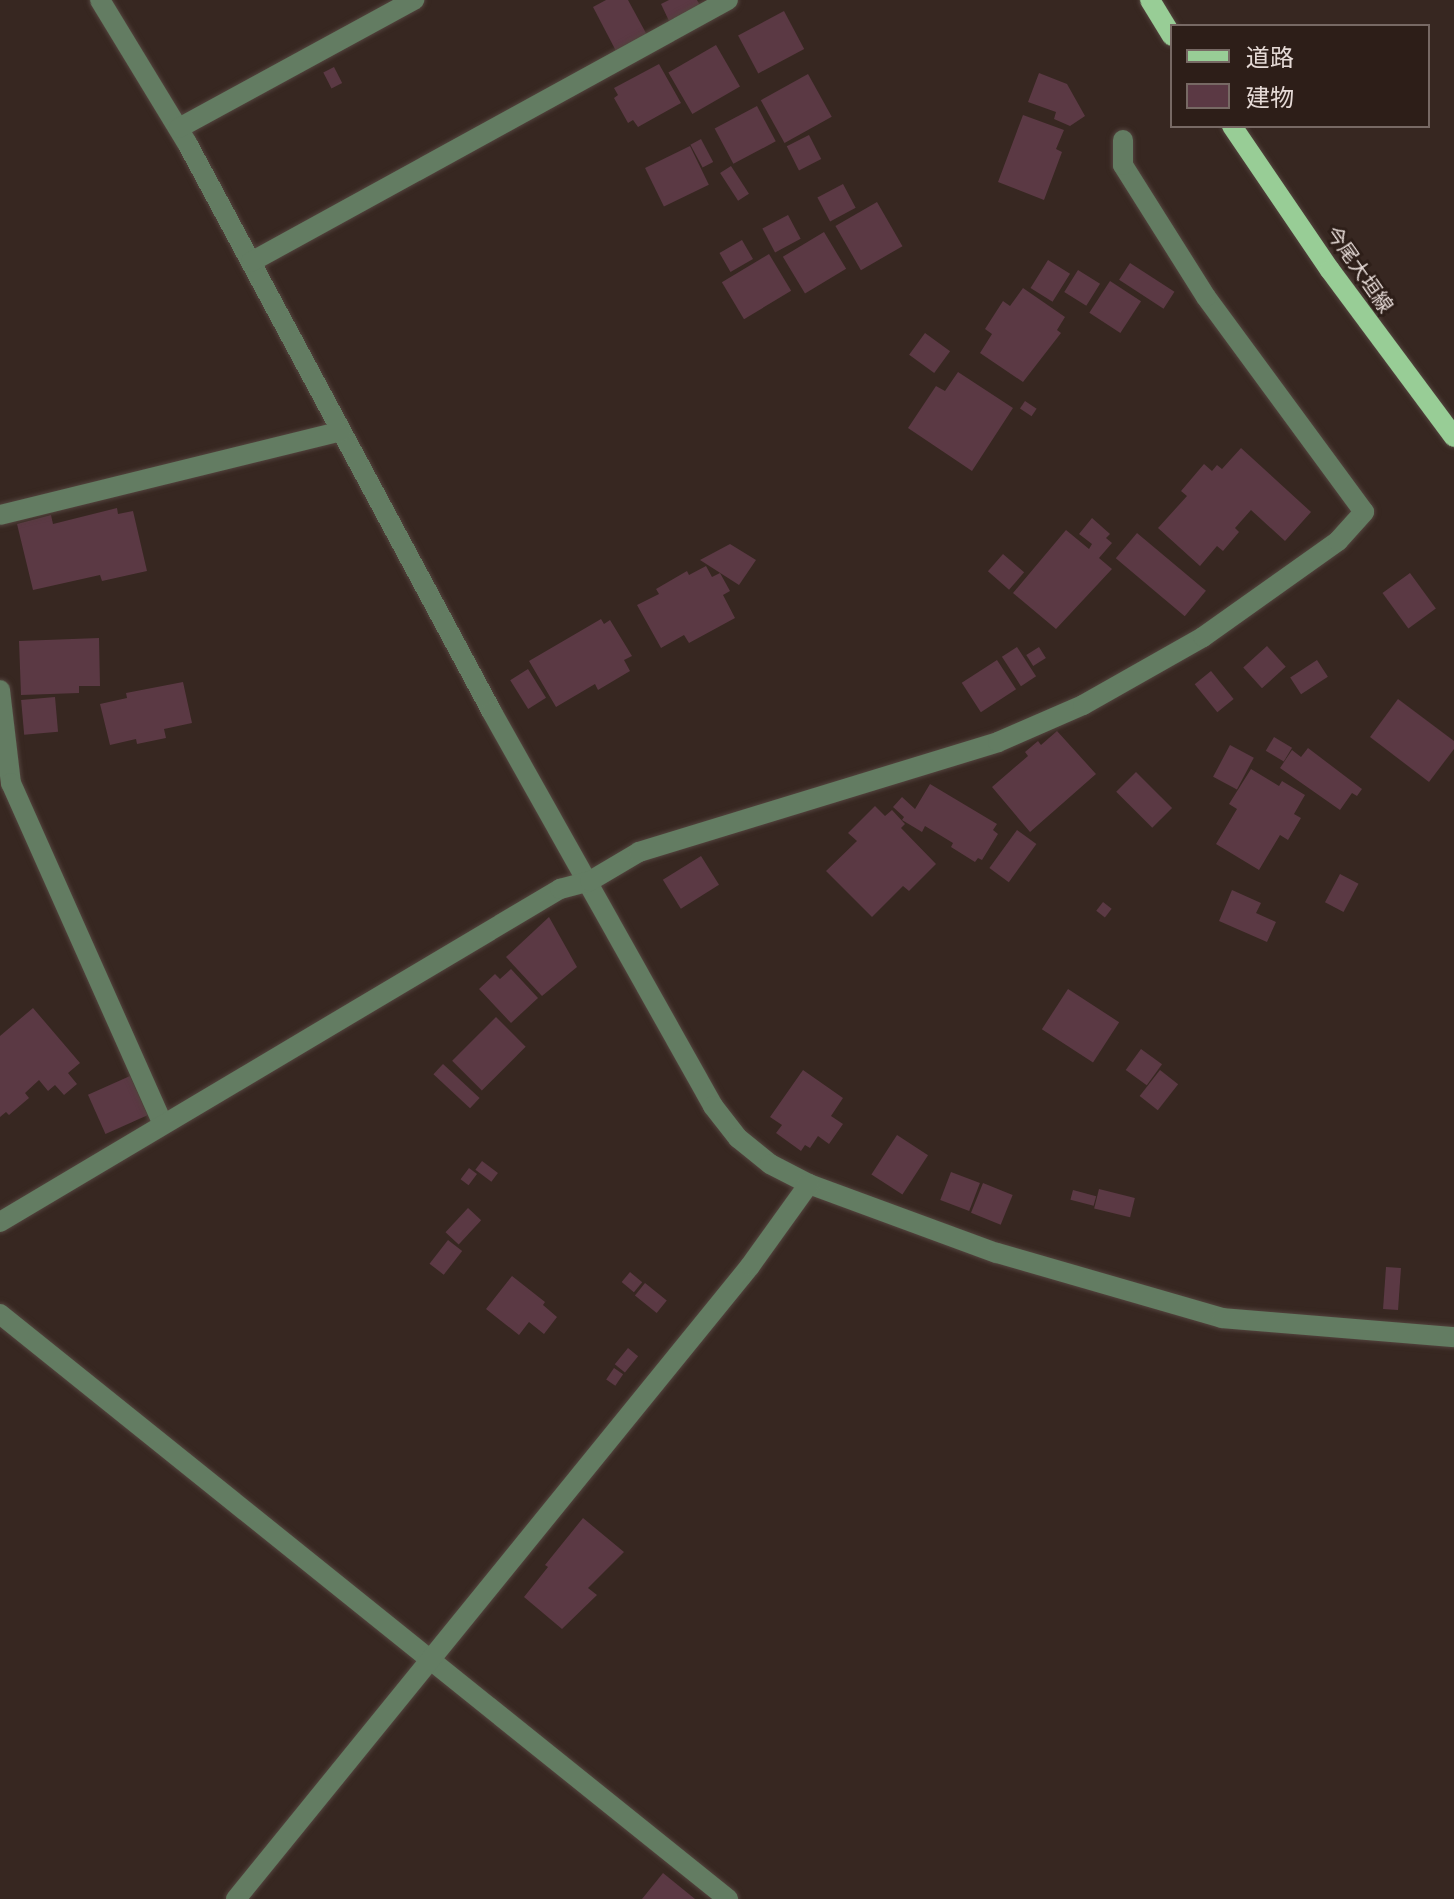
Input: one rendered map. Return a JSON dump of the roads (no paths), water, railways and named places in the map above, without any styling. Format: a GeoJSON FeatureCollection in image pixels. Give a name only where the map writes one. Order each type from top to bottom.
{"type":"FeatureCollection","features":[{"type":"Feature","properties":{"kind":"main road"},"geometry":{"type":"LineString","coordinates":[[1150,0],[1170,33]]}},
{"type":"Feature","properties":{"kind":"main road","name":"今尾大垣線"},"geometry":{"type":"LineString","coordinates":[[1233,128],[1330,270],[1454,437]]}},
{"type":"Feature","properties":{"kind":"street"},"geometry":{"type":"LineString","coordinates":[[100,0],[179,128],[492,712],[590,881],[713,1106],[738,1138],[770,1164],[809,1184],[997,1253],[1222,1318],[1454,1337]]}},
{"type":"Feature","properties":{"kind":"street"},"geometry":{"type":"LineString","coordinates":[[179,128],[414,0]]}},
{"type":"Feature","properties":{"kind":"street"},"geometry":{"type":"LineString","coordinates":[[251,262],[728,0]]}},
{"type":"Feature","properties":{"kind":"street"},"geometry":{"type":"LineString","coordinates":[[0,1222],[560,889],[590,881],[639,852],[998,742],[1083,705],[1203,637],[1338,541],[1364,512],[1206,297],[1123,165],[1123,140]]}},
{"type":"Feature","properties":{"kind":"street"},"geometry":{"type":"LineString","coordinates":[[0,515],[341,431]]}},
{"type":"Feature","properties":{"kind":"street"},"geometry":{"type":"LineString","coordinates":[[0,690],[11,783],[163,1124]]}},
{"type":"Feature","properties":{"kind":"street"},"geometry":{"type":"LineString","coordinates":[[236,1899],[431,1663],[740,1279],[809,1184]]}},
{"type":"Feature","properties":{"kind":"street"},"geometry":{"type":"LineString","coordinates":[[0,1314],[728,1899]]}}]}
